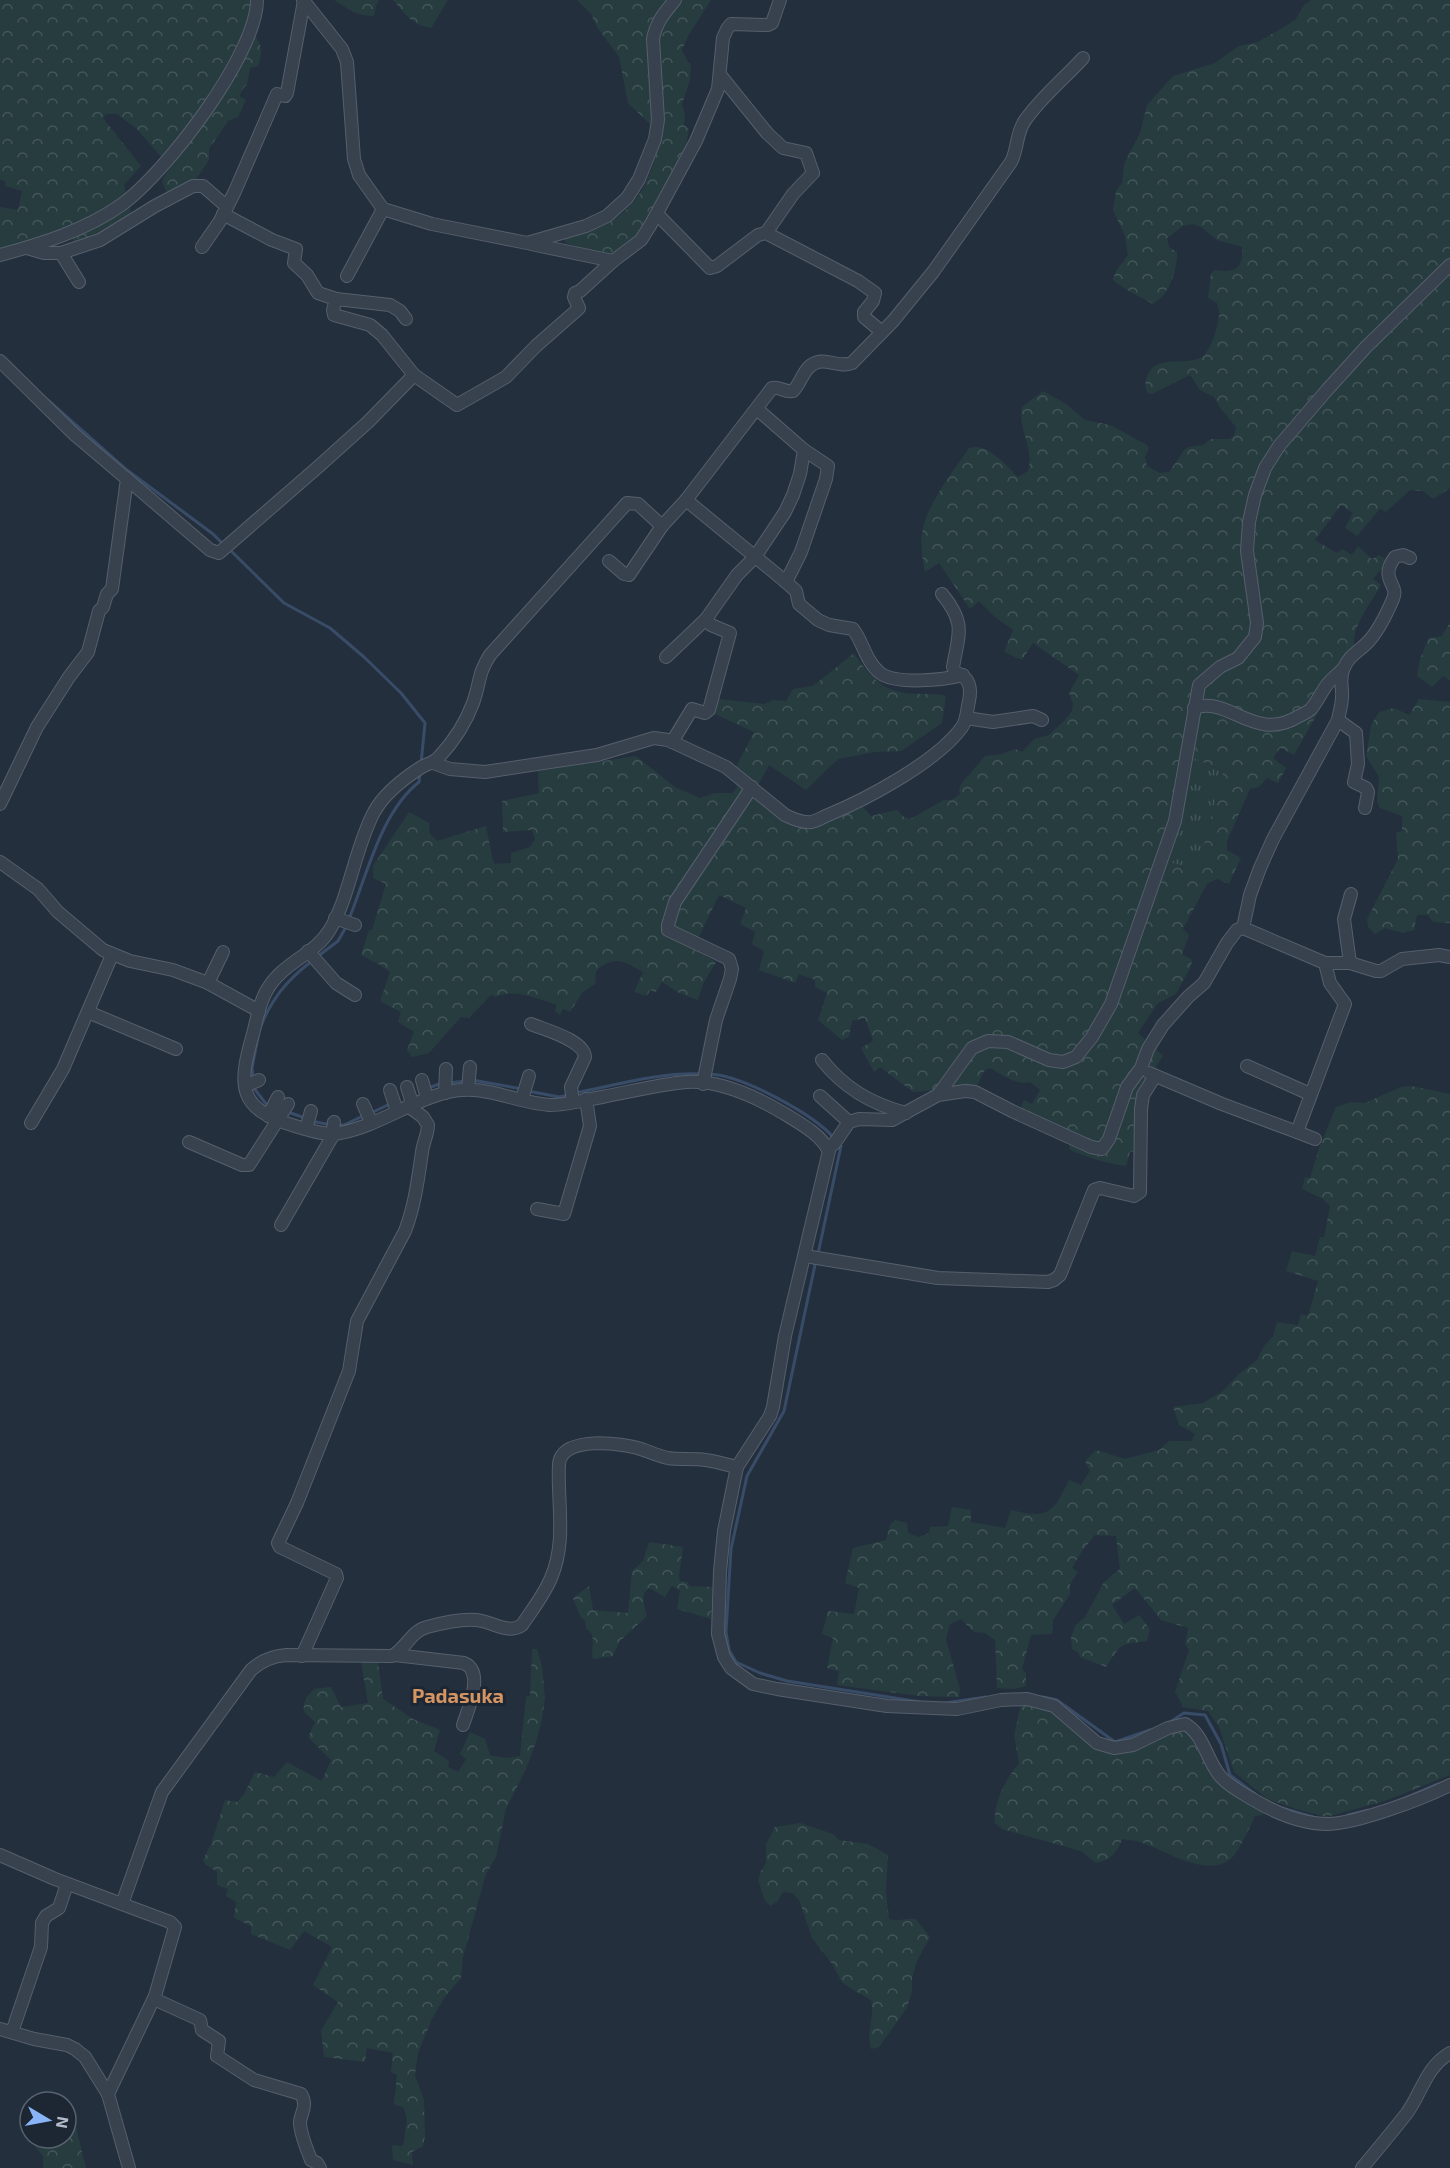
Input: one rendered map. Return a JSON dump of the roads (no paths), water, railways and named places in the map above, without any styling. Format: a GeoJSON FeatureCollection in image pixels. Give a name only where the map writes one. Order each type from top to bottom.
{"type":"FeatureCollection","features":[{"type":"Feature","properties":{"kind":"street"},"geometry":{"type":"LineString","coordinates":[[0,255],[27,248],[92,223],[122,204],[157,174],[201,119],[239,57],[250,34],[257,0]]}},
{"type":"Feature","properties":{"kind":"street"},"geometry":{"type":"LineString","coordinates":[[527,243],[586,226],[607,216],[627,198],[639,179],[656,139],[658,120],[653,39],[655,29],[661,16],[675,0]]}},
{"type":"Feature","properties":{"kind":"street"},"geometry":{"type":"LineString","coordinates":[[336,299],[334,315],[370,325],[382,335],[414,375],[457,405],[506,377],[536,346],[579,308],[575,293],[641,240],[696,141],[718,89],[723,38],[727,29],[731,24],[768,25],[772,23],[780,0]]}},
{"type":"Feature","properties":{"kind":"street"},"geometry":{"type":"LineString","coordinates":[[304,1],[342,49],[347,62],[354,159],[359,175],[383,209],[432,224],[613,261]]}},
{"type":"Feature","properties":{"kind":"street"},"geometry":{"type":"LineString","coordinates":[[202,247],[224,210],[251,155],[274,97],[277,94],[285,96],[287,93],[304,1]]}},
{"type":"Feature","properties":{"kind":"street"},"geometry":{"type":"LineString","coordinates":[[609,561],[624,574],[629,575],[662,526],[686,500],[772,387],[793,391],[804,372],[817,361],[825,360],[843,365],[852,363],[882,332],[933,272],[1011,162],[1016,154],[1018,136],[1025,121],[1083,58]]}},
{"type":"Feature","properties":{"kind":"street"},"geometry":{"type":"LineString","coordinates":[[657,214],[710,268],[717,266],[758,235],[766,233],[793,194],[813,172],[806,153],[783,148],[767,133],[721,76]]}},
{"type":"Feature","properties":{"kind":"street"},"geometry":{"type":"LineString","coordinates":[[27,248],[44,253],[61,253],[100,240],[193,186],[203,186],[224,210],[272,240],[296,249],[294,263],[307,275],[315,290],[336,299],[390,305],[406,319]]}},
{"type":"Feature","properties":{"kind":"street"},"geometry":{"type":"LineString","coordinates":[[347,276],[383,209]]}},
{"type":"Feature","properties":{"kind":"street"},"geometry":{"type":"LineString","coordinates":[[766,233],[873,291],[875,297],[864,312],[864,317],[882,332]]}},
{"type":"Feature","properties":{"kind":"street"},"geometry":{"type":"LineString","coordinates":[[61,253],[79,282]]}},
{"type":"Feature","properties":{"kind":"street"},"geometry":{"type":"LineString","coordinates":[[938,1095],[972,1048],[988,1041],[1008,1042],[1049,1060],[1063,1062],[1076,1057],[1092,1037],[1114,994],[1175,821],[1199,685],[1220,667],[1238,658],[1255,637],[1257,623],[1247,550],[1249,522],[1255,495],[1265,468],[1279,446],[1366,347],[1450,265]]}},
{"type":"Feature","properties":{"kind":"street"},"geometry":{"type":"LineString","coordinates":[[0,361],[75,435],[210,550],[219,553],[318,468],[414,375]]}},
{"type":"Feature","properties":{"kind":"street"},"geometry":{"type":"LineString","coordinates":[[757,409],[804,450],[828,466],[826,479],[801,552],[786,582]]}},
{"type":"Feature","properties":{"kind":"street"},"geometry":{"type":"LineString","coordinates":[[666,657],[706,619],[737,575],[755,557],[785,512],[800,474],[804,450]]}},
{"type":"Feature","properties":{"kind":"street"},"geometry":{"type":"LineString","coordinates":[[0,804],[37,727],[88,652],[99,611],[112,589],[127,479]]}},
{"type":"Feature","properties":{"kind":"street"},"geometry":{"type":"LineString","coordinates":[[686,500],[796,591],[800,604],[818,620],[829,625],[853,628],[868,658],[880,673],[897,679],[951,678],[963,675]]}},
{"type":"Feature","properties":{"kind":"street"},"geometry":{"type":"LineString","coordinates":[[662,526],[638,504],[627,503],[490,655],[478,676],[473,701],[465,720],[444,751],[429,764],[412,773],[390,793],[375,812],[355,858],[345,922],[322,940],[312,957],[284,968],[273,979],[264,995],[259,1011],[260,1033],[253,1055],[252,1106],[278,1108],[334,1128],[356,1129],[368,1113],[424,1087],[445,1080],[469,1077],[480,1089],[526,1087],[549,1105],[576,1096],[679,1083],[705,1075],[732,1090],[766,1103],[830,1146]]}},
{"type":"Feature","properties":{"kind":"street"},"geometry":{"type":"LineString","coordinates":[[1243,928],[1250,895],[1273,839],[1338,720],[1342,698],[1340,680],[1344,669],[1351,655],[1368,643],[1395,596],[1394,588],[1388,579],[1389,565],[1395,557],[1402,555],[1410,558]]}},
{"type":"Feature","properties":{"kind":"street"},"geometry":{"type":"LineString","coordinates":[[429,764],[450,769],[485,772],[597,755],[654,738],[672,742],[726,767],[785,815],[795,820],[811,822],[852,805],[910,771],[948,743],[962,728],[971,692],[969,683],[963,675],[955,672],[953,667],[960,630],[957,618],[942,594]]}},
{"type":"Feature","properties":{"kind":"street"},"geometry":{"type":"LineString","coordinates":[[672,742],[692,709],[705,713],[710,710],[730,633],[711,625],[706,619]]}},
{"type":"Feature","properties":{"kind":"street"},"geometry":{"type":"LineString","coordinates":[[1194,708],[1203,705],[1222,709],[1242,719],[1272,726],[1287,724],[1310,710],[1328,683],[1344,669]]}},
{"type":"Feature","properties":{"kind":"street"},"geometry":{"type":"LineString","coordinates":[[966,718],[993,722],[1033,716],[1042,720]]}},
{"type":"Feature","properties":{"kind":"street"},"geometry":{"type":"LineString","coordinates":[[1338,720],[1356,733],[1358,764],[1354,782],[1366,788],[1368,792],[1365,808]]}},
{"type":"Feature","properties":{"kind":"street"},"geometry":{"type":"LineString","coordinates":[[705,1075],[716,1020],[730,979],[731,963],[729,959],[705,946],[674,934],[669,930],[668,925],[675,902],[752,787]]}},
{"type":"Feature","properties":{"kind":"street"},"geometry":{"type":"LineString","coordinates":[[0,862],[38,889],[58,912],[103,950],[130,961],[173,970],[208,983],[259,1011]]}},
{"type":"Feature","properties":{"kind":"street"},"geometry":{"type":"LineString","coordinates":[[1350,963],[1344,919],[1351,894]]}},
{"type":"Feature","properties":{"kind":"street"},"geometry":{"type":"LineString","coordinates":[[1450,957],[1439,955],[1402,959],[1381,971],[1366,969],[1350,963],[1325,963],[1243,928],[1237,930],[1204,982],[1163,1025],[1148,1049],[1128,1087],[1109,1139],[1102,1149],[1012,1111],[975,1092],[954,1091],[938,1095],[892,1120],[860,1119],[849,1122],[830,1146],[806,1256],[785,1336],[773,1407],[770,1416],[736,1467],[724,1531],[718,1634],[724,1656],[731,1668],[753,1684],[777,1689],[886,1706],[957,1709],[1001,1700],[1027,1699],[1054,1706],[1097,1743],[1114,1748],[1133,1745],[1168,1728],[1185,1724],[1195,1733],[1220,1776],[1230,1785],[1266,1807],[1298,1820],[1328,1824],[1361,1817],[1450,1785]]}},
{"type":"Feature","properties":{"kind":"street"},"geometry":{"type":"LineString","coordinates":[[208,983],[223,952]]}},
{"type":"Feature","properties":{"kind":"street"},"geometry":{"type":"LineString","coordinates":[[31,1123],[63,1069],[112,955]]}},
{"type":"Feature","properties":{"kind":"street"},"geometry":{"type":"LineString","coordinates":[[312,957],[336,983],[355,994]]}},
{"type":"Feature","properties":{"kind":"street"},"geometry":{"type":"LineString","coordinates":[[1297,1132],[1345,1004],[1330,983],[1325,963]]}},
{"type":"Feature","properties":{"kind":"street"},"geometry":{"type":"LineString","coordinates":[[88,1012],[176,1049]]}},
{"type":"Feature","properties":{"kind":"street"},"geometry":{"type":"LineString","coordinates":[[531,1024],[579,1044],[583,1049],[585,1057],[576,1096],[590,1125],[564,1214],[537,1209]]}},
{"type":"Feature","properties":{"kind":"street"},"geometry":{"type":"LineString","coordinates":[[822,1060],[838,1078],[858,1094],[888,1108],[906,1113]]}},
{"type":"Feature","properties":{"kind":"street"},"geometry":{"type":"LineString","coordinates":[[1247,1066],[1310,1094]]}},
{"type":"Feature","properties":{"kind":"street"},"geometry":{"type":"LineString","coordinates":[[1140,1068],[1315,1139]]}},
{"type":"Feature","properties":{"kind":"street"},"geometry":{"type":"LineString","coordinates":[[806,1256],[938,1278],[1048,1282],[1054,1280],[1059,1275],[1094,1190],[1100,1188],[1134,1196],[1140,1192],[1141,1109],[1143,1095],[1155,1076]]}},
{"type":"Feature","properties":{"kind":"street"},"geometry":{"type":"LineString","coordinates":[[820,1096],[849,1122]]}},
{"type":"Feature","properties":{"kind":"street"},"geometry":{"type":"LineString","coordinates":[[302,1656],[337,1578],[336,1574],[280,1547],[278,1543],[297,1503],[349,1371],[357,1321],[410,1219],[418,1188],[428,1125],[403,1098]]}},
{"type":"Feature","properties":{"kind":"street"},"geometry":{"type":"LineString","coordinates":[[189,1142],[246,1166],[249,1165],[278,1108]]}},
{"type":"Feature","properties":{"kind":"street"},"geometry":{"type":"LineString","coordinates":[[281,1225],[334,1128]]}},
{"type":"Feature","properties":{"kind":"street"},"geometry":{"type":"LineString","coordinates":[[395,1655],[414,1634],[425,1627],[476,1620],[507,1629],[514,1629],[522,1625],[546,1587],[555,1566],[560,1528],[559,1464],[561,1454],[565,1450],[581,1445],[609,1443],[642,1449],[664,1457],[707,1460],[736,1467]]}},
{"type":"Feature","properties":{"kind":"street"},"geometry":{"type":"LineString","coordinates":[[122,1904],[162,1792],[251,1670],[258,1664],[276,1656],[386,1657],[395,1655],[464,1663],[473,1670],[474,1691],[463,1725]]}},
{"type":"Feature","properties":{"kind":"street"},"geometry":{"type":"LineString","coordinates":[[0,1855],[67,1884],[171,1922],[175,1927],[154,1999],[108,2094]]}},
{"type":"Feature","properties":{"kind":"street"},"geometry":{"type":"LineString","coordinates":[[67,1884],[59,1908],[46,1916],[42,1923],[41,1947],[6,2031],[67,2045],[85,2057],[108,2094],[129,2168]]}},
{"type":"Feature","properties":{"kind":"street"},"geometry":{"type":"LineString","coordinates":[[154,1999],[200,2019],[202,2030],[219,2041],[217,2056],[251,2079],[301,2094],[304,2100],[304,2112],[300,2121],[305,2142],[311,2162],[317,2163],[320,2168]]}},
{"type":"Feature","properties":{"kind":"street"},"geometry":{"type":"LineString","coordinates":[[1362,2168],[1407,2113],[1430,2070],[1437,2061],[1450,2053]]}},
{"type":"Feature","properties":{"kind":"waterway"},"geometry":{"type":"LineString","coordinates":[[48,400],[127,470],[213,534],[224,545]]}},
{"type":"Feature","properties":{"kind":"waterway"},"geometry":{"type":"LineString","coordinates":[[229,549],[284,603],[330,628],[401,693],[425,723],[421,764]]}},
{"type":"Feature","properties":{"kind":"waterway"},"geometry":{"type":"LineString","coordinates":[[349,919],[376,845],[395,810],[419,782],[420,773]]}},
{"type":"Feature","properties":{"kind":"waterway"},"geometry":{"type":"LineString","coordinates":[[317,957],[338,941],[347,925]]}},
{"type":"Feature","properties":{"kind":"waterway"},"geometry":{"type":"LineString","coordinates":[[260,1028],[281,990],[312,961]]}},
{"type":"Feature","properties":{"kind":"waterway"},"geometry":{"type":"LineString","coordinates":[[253,1078],[252,1068],[258,1037]]}},
{"type":"Feature","properties":{"kind":"waterway"},"geometry":{"type":"LineString","coordinates":[[575,1093],[654,1077],[702,1074]]}},
{"type":"Feature","properties":{"kind":"waterway"},"geometry":{"type":"LineString","coordinates":[[709,1074],[740,1081],[776,1097],[810,1118],[834,1138]]}},
{"type":"Feature","properties":{"kind":"waterway"},"geometry":{"type":"LineString","coordinates":[[472,1080],[522,1089]]}},
{"type":"Feature","properties":{"kind":"waterway"},"geometry":{"type":"LineString","coordinates":[[449,1083],[466,1081]]}},
{"type":"Feature","properties":{"kind":"waterway"},"geometry":{"type":"LineString","coordinates":[[428,1088],[442,1083]]}},
{"type":"Feature","properties":{"kind":"waterway"},"geometry":{"type":"LineString","coordinates":[[253,1087],[266,1104],[271,1106]]}},
{"type":"Feature","properties":{"kind":"waterway"},"geometry":{"type":"LineString","coordinates":[[528,1091],[559,1097],[569,1095]]}},
{"type":"Feature","properties":{"kind":"waterway"},"geometry":{"type":"LineString","coordinates":[[371,1113],[392,1103]]}},
{"type":"Feature","properties":{"kind":"waterway"},"geometry":{"type":"LineString","coordinates":[[288,1112],[305,1118]]}},
{"type":"Feature","properties":{"kind":"waterway"},"geometry":{"type":"LineString","coordinates":[[337,1125],[344,1125],[365,1115]]}},
{"type":"Feature","properties":{"kind":"waterway"},"geometry":{"type":"LineString","coordinates":[[311,1121],[331,1125]]}},
{"type":"Feature","properties":{"kind":"waterway"},"geometry":{"type":"LineString","coordinates":[[818,1254],[841,1146],[839,1143]]}},
{"type":"Feature","properties":{"kind":"waterway"},"geometry":{"type":"LineString","coordinates":[[816,1260],[784,1411],[747,1476],[731,1549],[726,1632],[729,1650],[736,1662],[760,1673],[787,1681],[920,1702]]}},
{"type":"Feature","properties":{"kind":"waterway"},"geometry":{"type":"LineString","coordinates":[[945,1703],[986,1697]]}},
{"type":"Feature","properties":{"kind":"waterway"},"geometry":{"type":"LineString","coordinates":[[1043,1697],[1057,1700],[1115,1742],[1150,1730]]}},
{"type":"Feature","properties":{"kind":"waterway"},"geometry":{"type":"LineString","coordinates":[[1170,1722],[1184,1713],[1205,1715],[1221,1744],[1230,1775],[1255,1794]]}},
{"type":"Feature","properties":{"kind":"waterway"},"geometry":{"type":"LineString","coordinates":[[1403,1799],[1438,1784]]}},
{"type":"Feature","properties":{"kind":"waterway"},"geometry":{"type":"LineString","coordinates":[[1282,1808],[1313,1817]]}},
{"type":"Feature","properties":{"kind":"waterway"},"geometry":{"type":"LineString","coordinates":[[1348,1815],[1368,1810]]}},
{"type":"Feature","properties":{"kind":"district","name":"Padasuka"},"geometry":{"type":"Point","coordinates":[458,1696]}}]}
